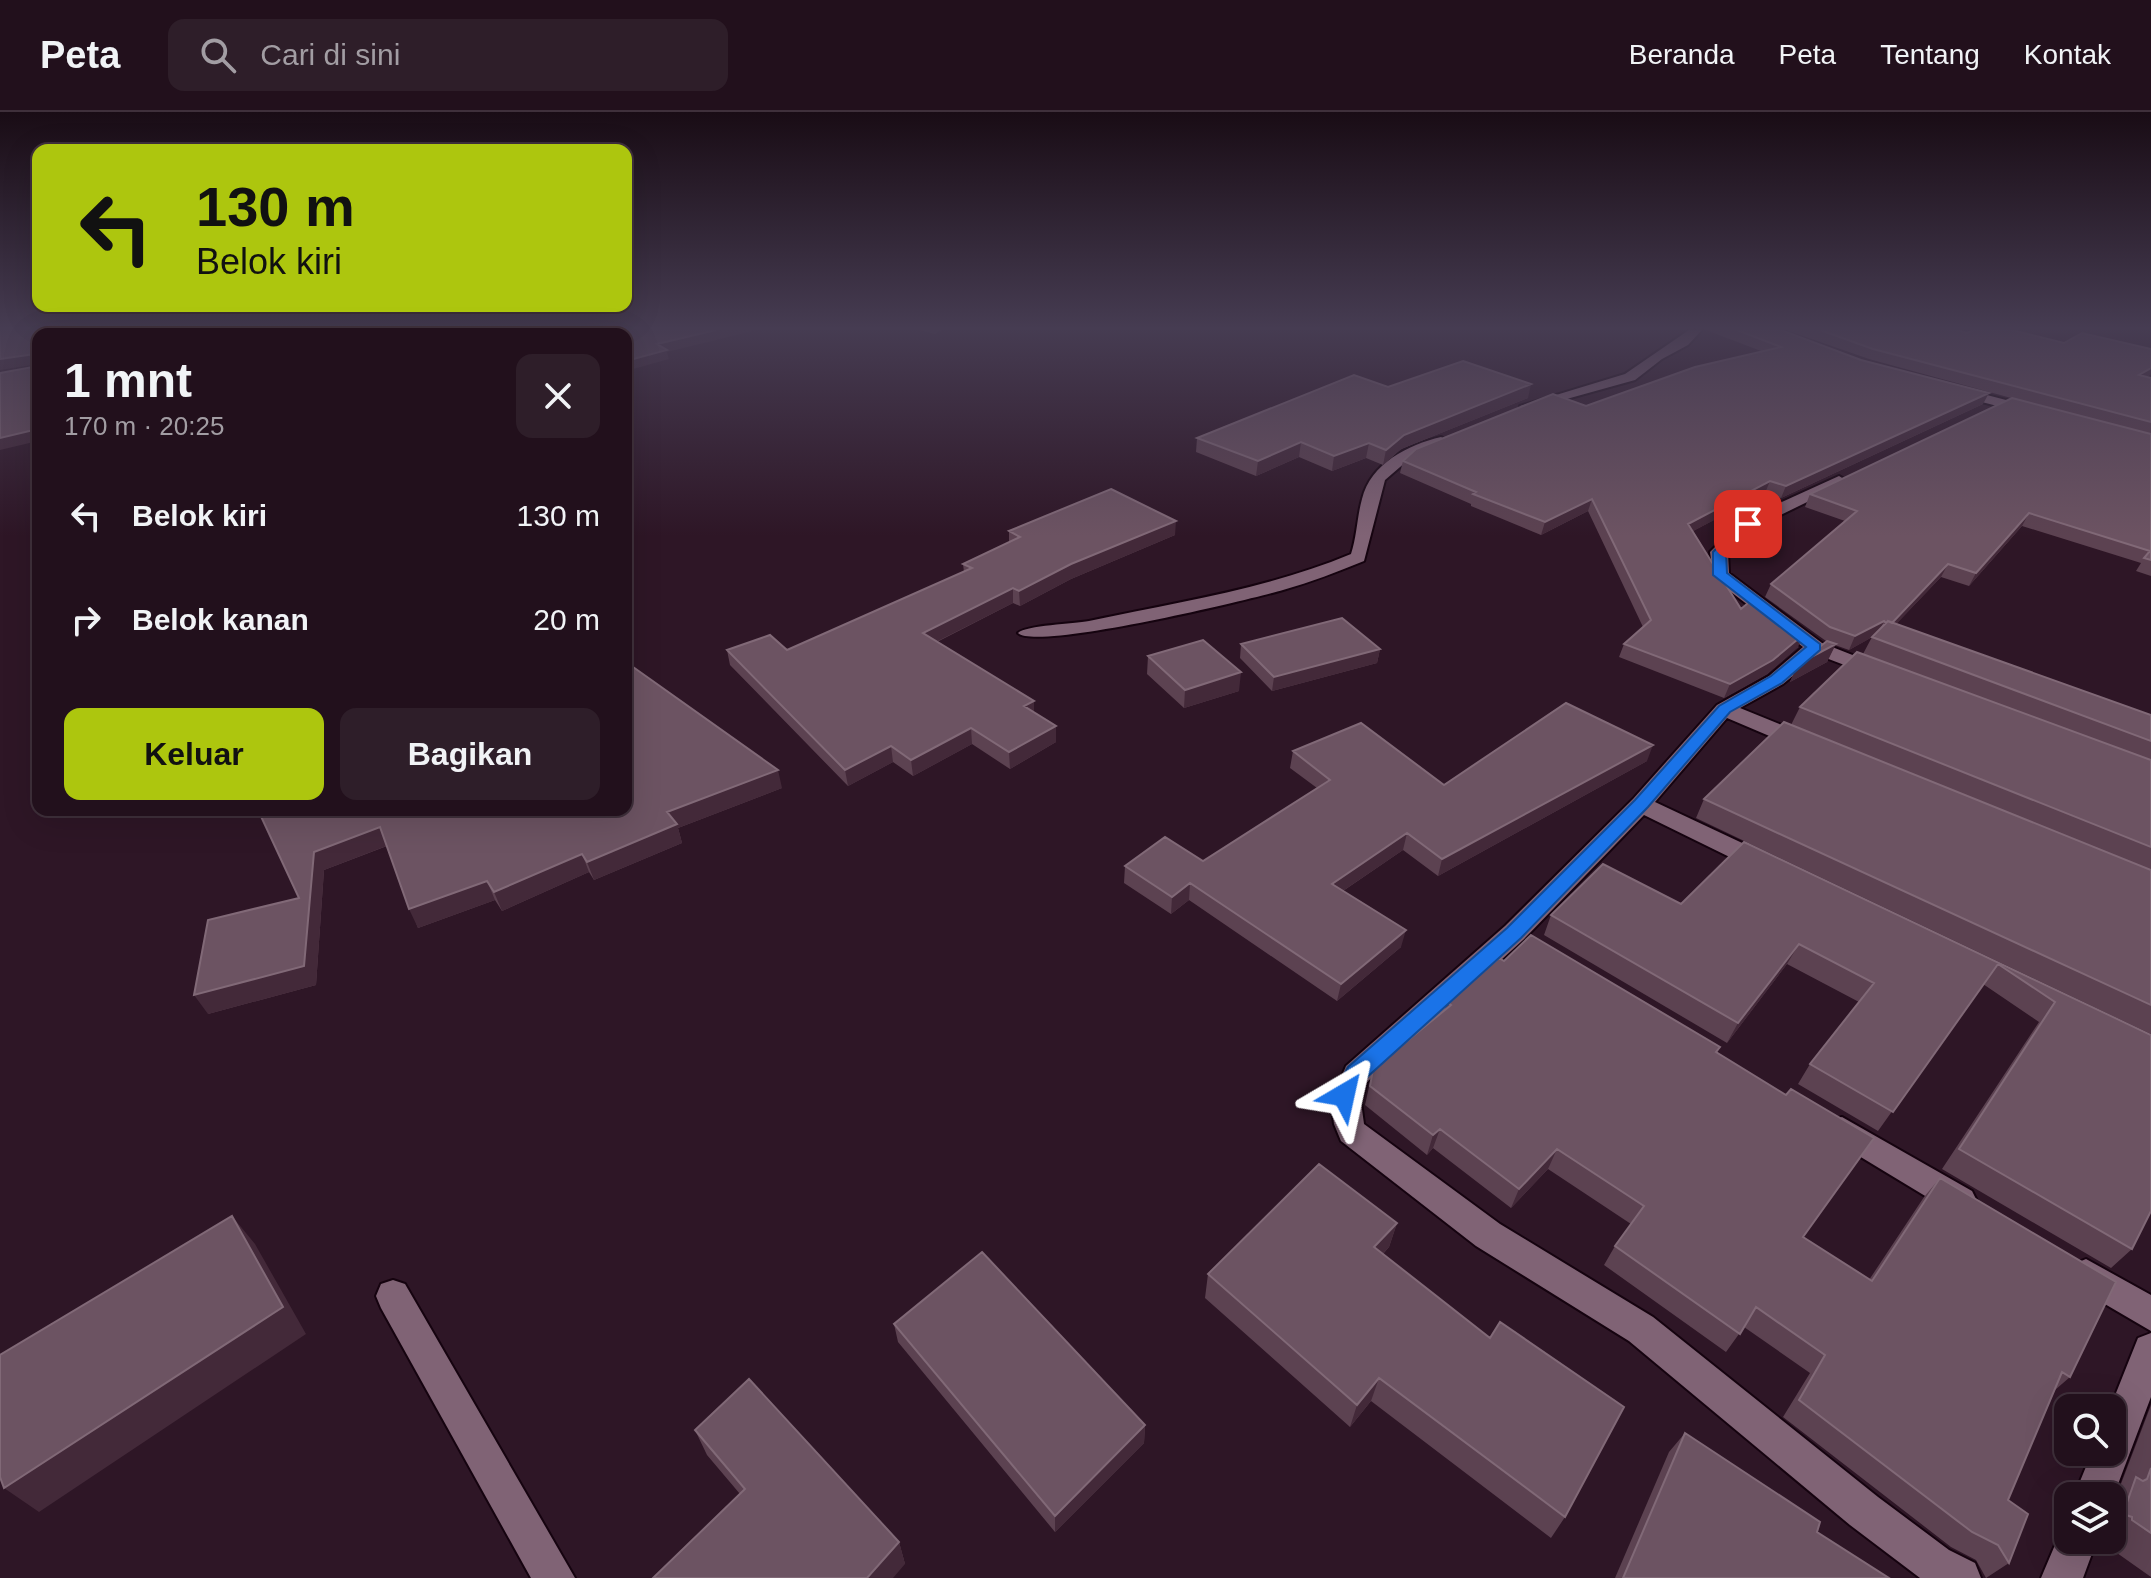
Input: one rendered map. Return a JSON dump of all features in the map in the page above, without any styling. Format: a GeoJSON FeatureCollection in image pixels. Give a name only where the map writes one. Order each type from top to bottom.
{"type":"FeatureCollection","features":[{"type":"Feature","properties":{"kind":"street"},"geometry":{"type":"LineString","coordinates":[[1513,411],[1547,398]]}},
{"type":"Feature","properties":{"kind":"street"},"geometry":{"type":"LineString","coordinates":[[1981,398],[2046,415]]}},
{"type":"Feature","properties":{"kind":"street"},"geometry":{"type":"LineString","coordinates":[[1959,424],[2001,404]]}},
{"type":"Feature","properties":{"kind":"street"},"geometry":{"type":"LineString","coordinates":[[1028,633],[1053,635],[1194,606],[1305,580],[1358,557],[1366,539],[1373,486],[1407,455],[1453,437]]}},
{"type":"Feature","properties":{"kind":"street"},"geometry":{"type":"LineString","coordinates":[[1861,471],[1748,524],[1719,552],[1720,575],[1815,647],[1902,681]]}},
{"type":"Feature","properties":{"kind":"street"},"geometry":{"type":"LineString","coordinates":[[1815,647],[1776,680],[1724,709],[1641,804],[1514,933],[1356,1074],[1344,1095],[1345,1114],[1352,1132],[1488,1235],[1641,1329],[1864,1511],[1935,1564],[1960,1578]]}},
{"type":"Feature","properties":{"kind":"street"},"geometry":{"type":"LineString","coordinates":[[1724,709],[1827,752]]}},
{"type":"Feature","properties":{"kind":"street"},"geometry":{"type":"LineString","coordinates":[[1641,804],[1783,872]]}},
{"type":"Feature","properties":{"kind":"street"},"geometry":{"type":"LineString","coordinates":[[1514,933],[1541,949]]}},
{"type":"Feature","properties":{"kind":"street"},"geometry":{"type":"LineString","coordinates":[[1812,1112],[1988,1217]]}},
{"type":"Feature","properties":{"kind":"street"},"geometry":{"type":"LineString","coordinates":[[2056,1258],[2151,1314]]}},
{"type":"Feature","properties":{"kind":"street"},"geometry":{"type":"LineString","coordinates":[[393,1296],[554,1578]]}},
{"type":"Feature","properties":{"kind":"street"},"geometry":{"type":"LineString","coordinates":[[2126,1415],[2151,1350]]}},
{"type":"Feature","properties":{"kind":"street"},"geometry":{"type":"LineString","coordinates":[[2062,1578],[2071,1554]]}},
{"type":"Feature","properties":{"kind":"building"},"geometry":{"type":"Polygon","coordinates":[[[0,398],[32,398],[32,430],[0,438],[0,398]]]}},
{"type":"Feature","properties":{"kind":"building"},"geometry":{"type":"Polygon","coordinates":[[[1296,398],[1495,398],[1404,435],[1386,450],[1369,443],[1334,456],[1301,442],[1258,461],[1197,438],[1296,398]]]}},
{"type":"Feature","properties":{"kind":"building"},"geometry":{"type":"Polygon","coordinates":[[[1542,398],[1565,398],[1586,406],[1607,398],[1977,398],[1786,486],[1770,481],[1688,524],[1741,609],[1755,597],[1804,634],[1773,660],[1730,684],[1624,644],[1651,620],[1592,499],[1545,522],[1473,494],[1476,492],[1403,461],[1416,449],[1542,398]]]}},
{"type":"Feature","properties":{"kind":"building"},"geometry":{"type":"Polygon","coordinates":[[[2014,398],[2151,434],[2151,560],[2144,558],[2150,551],[2029,513],[1976,573],[1948,564],[1892,623],[1884,621],[1855,636],[1830,627],[1771,584],[1857,511],[1810,494],[2014,398]]]}},
{"type":"Feature","properties":{"kind":"building"},"geometry":{"type":"Polygon","coordinates":[[[2061,398],[2151,398],[2151,422],[2061,398]]]}},
{"type":"Feature","properties":{"kind":"building"},"geometry":{"type":"Polygon","coordinates":[[[1111,489],[1176,521],[1071,564],[1019,591],[1013,588],[923,633],[1034,701],[1024,706],[1056,726],[1009,752],[971,728],[911,760],[891,746],[845,770],[727,650],[770,635],[787,650],[972,568],[963,564],[1020,537],[1009,531],[1111,489]]]}},
{"type":"Feature","properties":{"kind":"building"},"geometry":{"type":"Polygon","coordinates":[[[1342,618],[1380,649],[1274,677],[1241,644],[1342,618]]]}},
{"type":"Feature","properties":{"kind":"building"},"geometry":{"type":"Polygon","coordinates":[[[1888,621],[2151,715],[2151,741],[1872,637],[1888,621]]]}},
{"type":"Feature","properties":{"kind":"building"},"geometry":{"type":"Polygon","coordinates":[[[1203,640],[1241,672],[1185,690],[1148,656],[1203,640]]]}},
{"type":"Feature","properties":{"kind":"building"},"geometry":{"type":"Polygon","coordinates":[[[1827,641],[1836,644],[1798,664],[1827,641]]]}},
{"type":"Feature","properties":{"kind":"building"},"geometry":{"type":"Polygon","coordinates":[[[1857,652],[2151,760],[2151,847],[1800,707],[1857,652]]]}},
{"type":"Feature","properties":{"kind":"building"},"geometry":{"type":"Polygon","coordinates":[[[632,666],[778,770],[667,812],[677,824],[587,862],[582,854],[494,892],[487,881],[409,909],[380,827],[314,852],[304,966],[194,995],[208,920],[299,898],[261,816],[632,816],[632,666]]]}},
{"type":"Feature","properties":{"kind":"building"},"geometry":{"type":"Polygon","coordinates":[[[1566,703],[1653,745],[1442,859],[1407,833],[1332,884],[1406,930],[1341,984],[1190,883],[1172,897],[1125,866],[1165,837],[1203,861],[1330,780],[1293,751],[1361,723],[1444,785],[1566,703]]]}},
{"type":"Feature","properties":{"kind":"building"},"geometry":{"type":"Polygon","coordinates":[[[1784,722],[2151,870],[2151,1005],[1704,799],[1784,722]]]}},
{"type":"Feature","properties":{"kind":"building"},"geometry":{"type":"Polygon","coordinates":[[[1744,842],[2151,1035],[2151,1211],[2132,1249],[1959,1149],[2055,1002],[1998,964],[1893,1112],[1810,1064],[1874,983],[1799,944],[1738,1023],[1551,915],[1603,864],[1681,904],[1744,842]]]}},
{"type":"Feature","properties":{"kind":"building"},"geometry":{"type":"Polygon","coordinates":[[[1531,935],[1720,1047],[1716,1052],[1786,1095],[1791,1089],[1874,1138],[1803,1237],[1872,1281],[1940,1178],[2116,1282],[2070,1377],[2062,1372],[2008,1500],[2028,1514],[2009,1563],[1998,1545],[1972,1532],[1799,1400],[1825,1355],[1756,1307],[1740,1334],[1615,1246],[1644,1206],[1557,1149],[1519,1189],[1440,1129],[1433,1135],[1370,1086],[1373,1069],[1451,1005],[1447,1002],[1499,958],[1504,961],[1531,935]]]}},
{"type":"Feature","properties":{"kind":"building"},"geometry":{"type":"Polygon","coordinates":[[[1319,1164],[1397,1223],[1374,1247],[1490,1338],[1500,1322],[1624,1407],[1565,1517],[1379,1378],[1357,1405],[1208,1274],[1319,1164]]]}},
{"type":"Feature","properties":{"kind":"building"},"geometry":{"type":"Polygon","coordinates":[[[232,1216],[283,1307],[4,1488],[0,1477],[0,1355],[232,1216]]]}},
{"type":"Feature","properties":{"kind":"building"},"geometry":{"type":"Polygon","coordinates":[[[982,1252],[1145,1425],[1055,1516],[894,1324],[982,1252]]]}},
{"type":"Feature","properties":{"kind":"building"},"geometry":{"type":"Polygon","coordinates":[[[749,1379],[899,1542],[867,1578],[653,1578],[745,1489],[695,1430],[749,1379]]]}},
{"type":"Feature","properties":{"kind":"building"},"geometry":{"type":"Polygon","coordinates":[[[1685,1433],[1820,1522],[1817,1532],[1889,1578],[1623,1578],[1685,1433]]]}},
{"type":"Feature","properties":{"kind":"building"},"geometry":{"type":"Polygon","coordinates":[[[2151,1468],[2151,1533],[2126,1515],[2126,1505],[2136,1477],[2143,1481],[2151,1468]]]}},
{"type":"Feature","properties":{"kind":"route"},"geometry":{"type":"LineString","coordinates":[[1344,1095],[1356,1074],[1514,933],[1641,804],[1724,709],[1776,680],[1815,647],[1720,575],[1719,552],[1748,524]]}}]}
